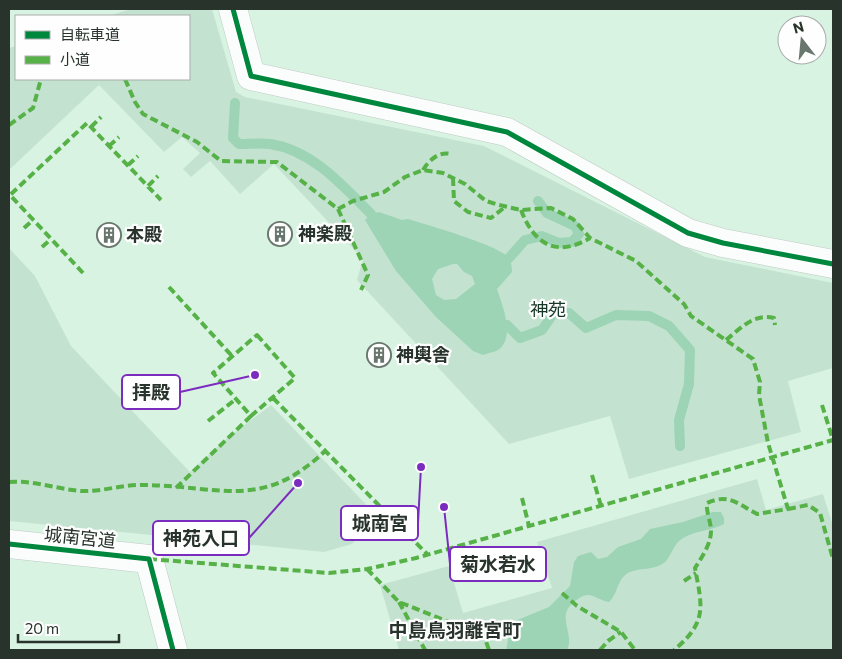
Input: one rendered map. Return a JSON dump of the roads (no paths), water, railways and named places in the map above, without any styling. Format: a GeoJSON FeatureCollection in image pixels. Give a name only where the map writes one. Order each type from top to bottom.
{"type":"FeatureCollection","features":[{"type":"Feature","properties":{"kind":"street"},"geometry":{"type":"LineString","coordinates":[[233,9],[251,76],[507,132],[688,233],[723,243],[833,264]]}},
{"type":"Feature","properties":{"kind":"street","name":"城南宮道"},"geometry":{"type":"LineString","coordinates":[[9,544],[149,559],[173,650]]}},
{"type":"Feature","properties":{"kind":"waterway"},"geometry":{"type":"LineString","coordinates":[[235,103],[233,138],[239,144],[270,144],[300,154],[313,161],[338,181],[371,214]]}},
{"type":"Feature","properties":{"kind":"waterway"},"geometry":{"type":"LineString","coordinates":[[509,258],[525,240],[542,236],[559,243],[572,242],[579,234],[575,226],[547,213],[538,201]]}},
{"type":"Feature","properties":{"kind":"waterway"},"geometry":{"type":"LineString","coordinates":[[507,325],[520,338],[542,330],[553,314],[569,313],[586,328],[616,315],[649,316],[669,326],[690,350],[689,384],[679,420],[680,446]]}},
{"type":"Feature","properties":{"kind":"place","name":"神楽殿"},"geometry":{"type":"Point","coordinates":[280,234]}},
{"type":"Feature","properties":{"kind":"place","name":"本殿"},"geometry":{"type":"Point","coordinates":[109,235]}},
{"type":"Feature","properties":{"kind":"place","name":"神輿舎"},"geometry":{"type":"Point","coordinates":[379,355]}},
{"type":"Feature","properties":{"kind":"place","name":"拝殿"},"geometry":{"type":"Point","coordinates":[255,375]}},
{"type":"Feature","properties":{"kind":"place","name":"城南宮"},"geometry":{"type":"Point","coordinates":[421,467]}},
{"type":"Feature","properties":{"kind":"place","name":"神苑入口"},"geometry":{"type":"Point","coordinates":[298,483]}},
{"type":"Feature","properties":{"kind":"place","name":"菊水若水"},"geometry":{"type":"Point","coordinates":[444,507]}},
{"type":"Feature","properties":{"kind":"district","name":"中島鳥羽離宮町"},"geometry":{"type":"Point","coordinates":[455,630]}},
{"type":"Feature","properties":{"kind":"park label","name":"神苑"},"geometry":{"type":"Point","coordinates":[548,310]}}]}
